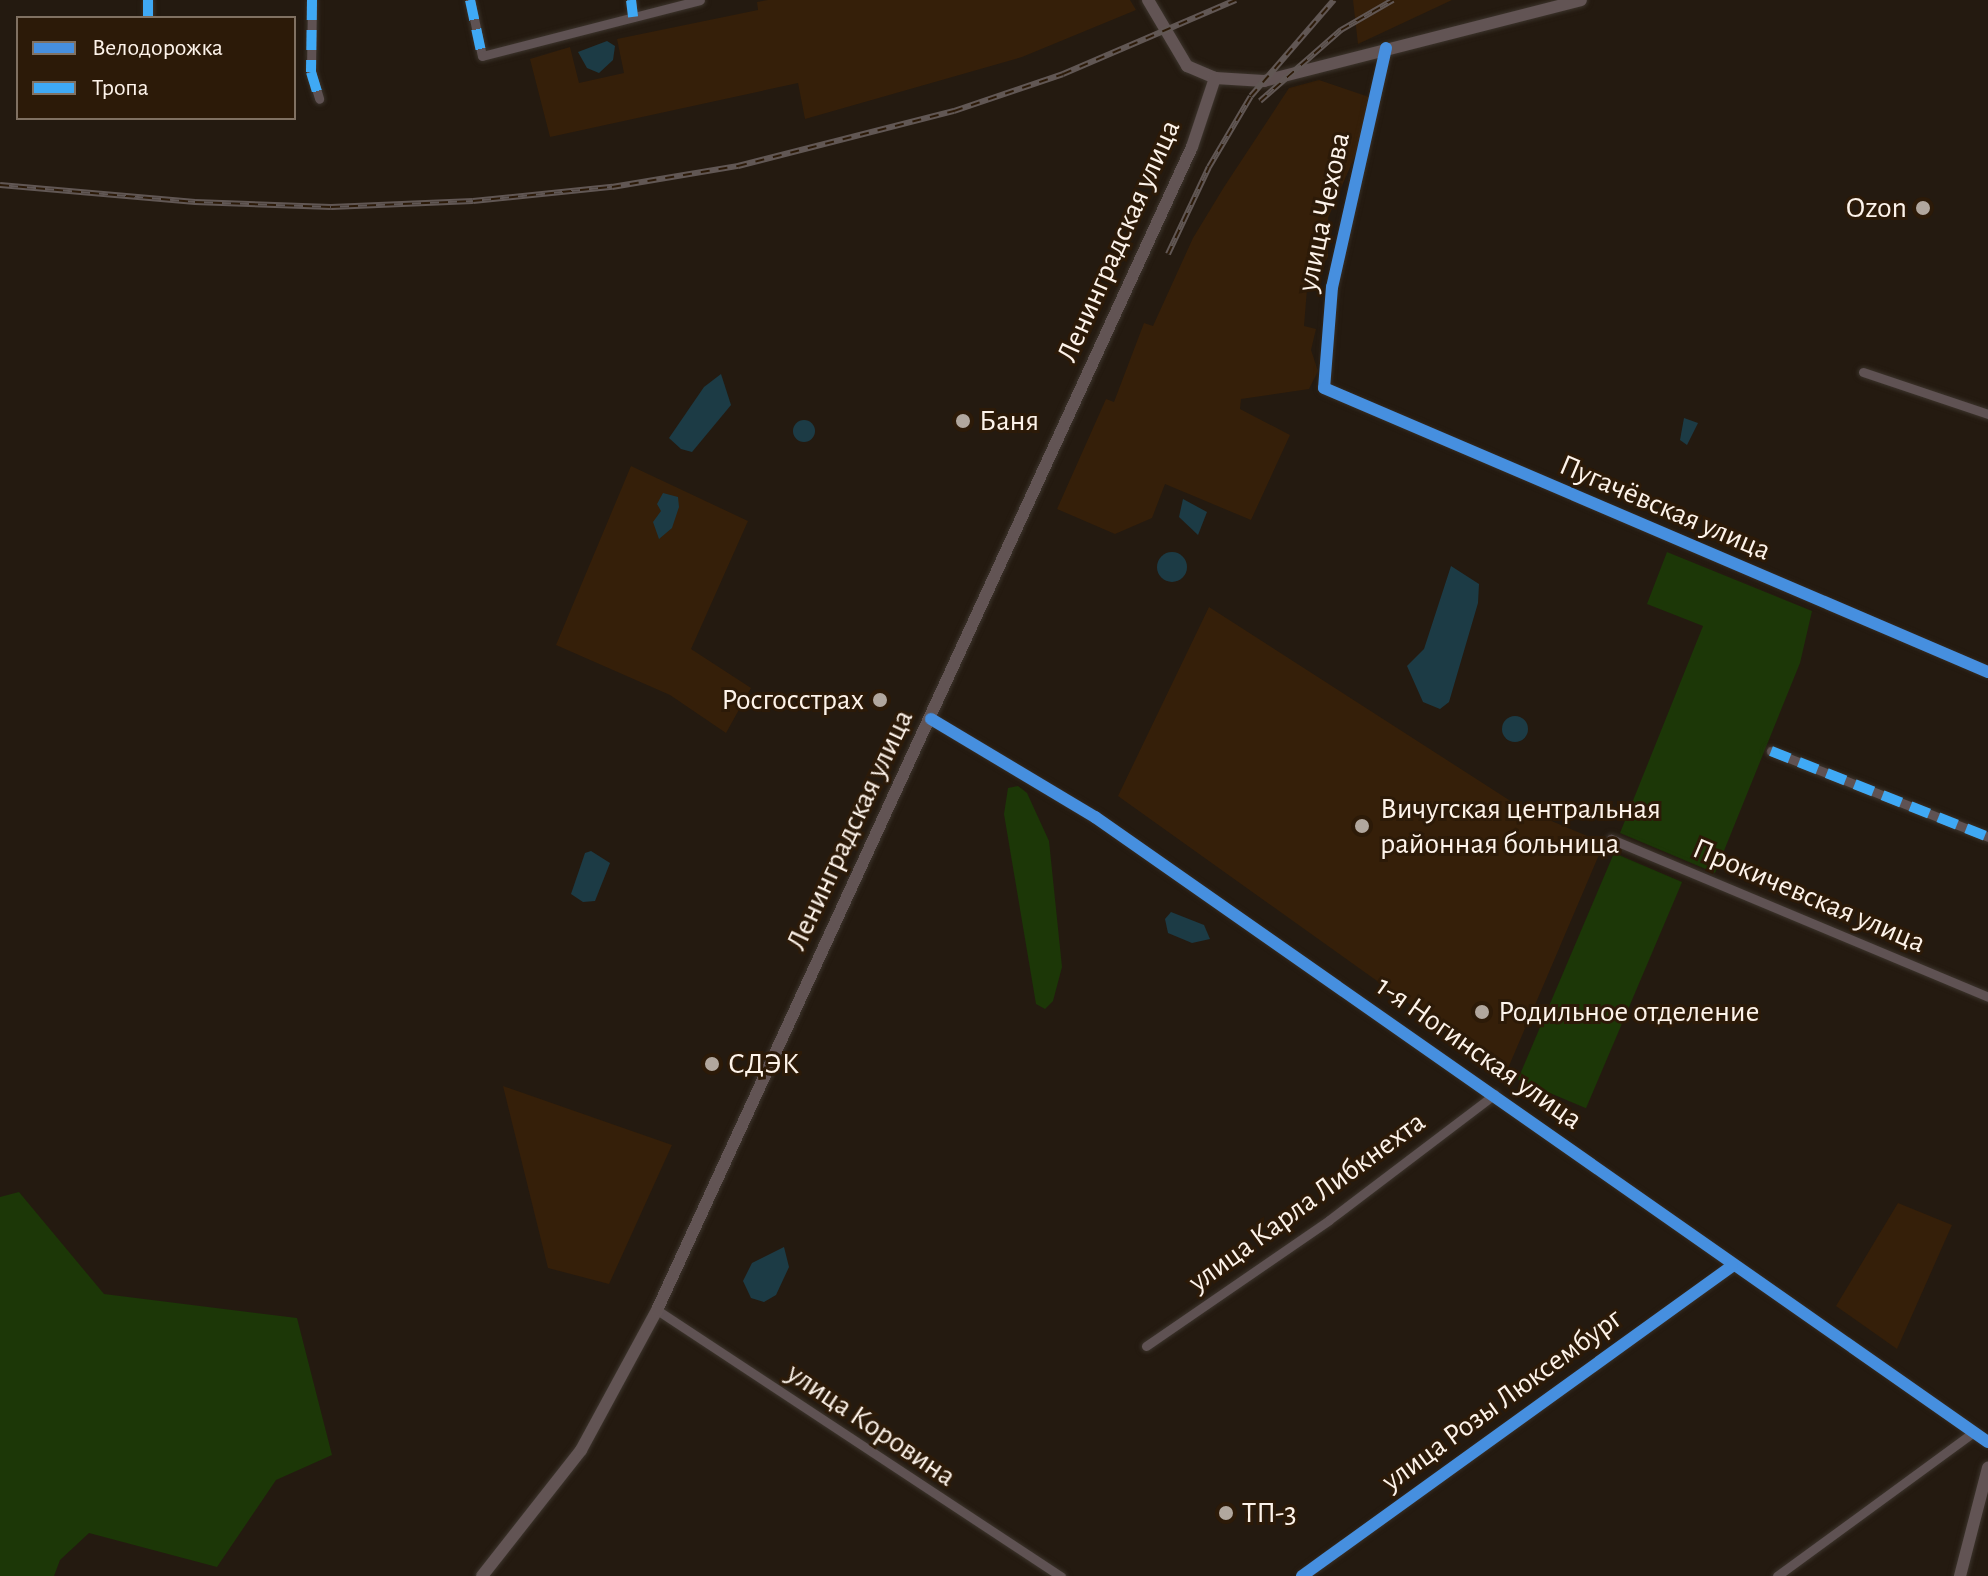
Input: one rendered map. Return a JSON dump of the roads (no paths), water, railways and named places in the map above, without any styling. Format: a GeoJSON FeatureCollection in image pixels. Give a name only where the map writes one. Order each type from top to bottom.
{"type":"FeatureCollection","features":[{"type":"Feature","properties":{"kind":"main road"},"geometry":{"type":"LineString","coordinates":[[1148,0],[1187,66],[1215,78],[1283,78],[1386,48],[1581,0]]}},
{"type":"Feature","properties":{"kind":"main road","name":"Ленинградская улица"},"geometry":{"type":"LineString","coordinates":[[482,1576],[581,1450],[657,1310],[1192,147],[1215,78]]}},
{"type":"Feature","properties":{"kind":"main road"},"geometry":{"type":"LineString","coordinates":[[1960,1576],[1988,1468]]}},
{"type":"Feature","properties":{"kind":"street"},"geometry":{"type":"LineString","coordinates":[[312,0],[311,72],[319,99]]}},
{"type":"Feature","properties":{"kind":"street"},"geometry":{"type":"LineString","coordinates":[[470,0],[482,56],[700,0]]}},
{"type":"Feature","properties":{"kind":"street"},"geometry":{"type":"LineString","coordinates":[[631,0],[633,17]]}},
{"type":"Feature","properties":{"kind":"street","name":"улица Чехова"},"geometry":{"type":"LineString","coordinates":[[1324,388],[1332,287],[1386,48]]}},
{"type":"Feature","properties":{"kind":"street"},"geometry":{"type":"LineString","coordinates":[[1863,372],[1988,414]]}},
{"type":"Feature","properties":{"kind":"street","name":"Пугачёвская улица"},"geometry":{"type":"LineString","coordinates":[[1324,388],[1988,672]]}},
{"type":"Feature","properties":{"kind":"street","name":"1-я Ногинская улица"},"geometry":{"type":"LineString","coordinates":[[931,719],[1095,817],[1495,1094],[1732,1266],[1988,1442]]}},
{"type":"Feature","properties":{"kind":"street"},"geometry":{"type":"LineString","coordinates":[[1771,751],[1988,837]]}},
{"type":"Feature","properties":{"kind":"street","name":"Прокичевская улица"},"geometry":{"type":"LineString","coordinates":[[1611,839],[1988,997]]}},
{"type":"Feature","properties":{"kind":"street","name":"улица Карла Либкнехта"},"geometry":{"type":"LineString","coordinates":[[1146,1346],[1329,1220],[1495,1094]]}},
{"type":"Feature","properties":{"kind":"street","name":"улица Розы Люксембург"},"geometry":{"type":"LineString","coordinates":[[1302,1576],[1732,1266]]}},
{"type":"Feature","properties":{"kind":"street","name":"улица Коровина"},"geometry":{"type":"LineString","coordinates":[[657,1310],[1061,1576]]}},
{"type":"Feature","properties":{"kind":"street"},"geometry":{"type":"LineString","coordinates":[[1777,1576],[1974,1432]]}},
{"type":"Feature","properties":{"kind":"water"},"geometry":{"type":"Polygon","coordinates":[[[607,41],[615,46],[613,60],[599,73],[587,68],[578,52],[607,41]]]}},
{"type":"Feature","properties":{"kind":"water"},"geometry":{"type":"Polygon","coordinates":[[[721,374],[731,405],[692,452],[681,449],[669,438],[704,387],[721,374]]]}},
{"type":"Feature","properties":{"kind":"water"},"geometry":{"type":"Polygon","coordinates":[[[1684,418],[1698,423],[1687,445],[1680,440],[1684,418]]]}},
{"type":"Feature","properties":{"kind":"water"},"geometry":{"type":"Polygon","coordinates":[[[804,420],[812,423],[815,431],[812,439],[804,442],[796,439],[793,431],[796,423],[804,420]]]}},
{"type":"Feature","properties":{"kind":"water"},"geometry":{"type":"Polygon","coordinates":[[[663,493],[678,497],[679,507],[672,528],[659,539],[653,522],[661,511],[657,504],[663,493]]]}},
{"type":"Feature","properties":{"kind":"water"},"geometry":{"type":"Polygon","coordinates":[[[1183,499],[1207,512],[1198,535],[1179,517],[1183,499]]]}},
{"type":"Feature","properties":{"kind":"water"},"geometry":{"type":"Polygon","coordinates":[[[1172,552],[1178,553],[1186,561],[1186,573],[1178,581],[1172,582],[1166,581],[1158,573],[1157,567],[1158,561],[1166,553],[1172,552]]]}},
{"type":"Feature","properties":{"kind":"water"},"geometry":{"type":"Polygon","coordinates":[[[1451,566],[1479,584],[1478,603],[1449,702],[1440,709],[1423,702],[1407,666],[1424,649],[1451,566]]]}},
{"type":"Feature","properties":{"kind":"water"},"geometry":{"type":"Polygon","coordinates":[[[1515,716],[1524,720],[1528,729],[1524,738],[1515,742],[1506,738],[1502,729],[1506,720],[1515,716]]]}},
{"type":"Feature","properties":{"kind":"water"},"geometry":{"type":"Polygon","coordinates":[[[591,851],[610,863],[595,901],[583,902],[571,894],[585,853],[591,851]]]}},
{"type":"Feature","properties":{"kind":"water"},"geometry":{"type":"Polygon","coordinates":[[[1171,912],[1204,925],[1210,939],[1192,943],[1168,933],[1165,919],[1171,912]]]}},
{"type":"Feature","properties":{"kind":"water"},"geometry":{"type":"Polygon","coordinates":[[[784,1247],[789,1267],[776,1295],[764,1302],[751,1298],[743,1281],[752,1263],[784,1247]]]}},
{"type":"Feature","properties":{"kind":"railway"},"geometry":{"type":"LineString","coordinates":[[0,185],[195,202],[331,207],[473,201],[612,187],[738,166],[954,111],[1063,74],[1236,0]]}},
{"type":"Feature","properties":{"kind":"railway"},"geometry":{"type":"LineString","coordinates":[[1168,254],[1209,167],[1251,96],[1334,0]]}},
{"type":"Feature","properties":{"kind":"railway"},"geometry":{"type":"LineString","coordinates":[[1260,101],[1341,30],[1393,0]]}},
{"type":"Feature","properties":{"kind":"place","name":"Ozon"},"geometry":{"type":"Point","coordinates":[1923,208]}},
{"type":"Feature","properties":{"kind":"place","name":"Баня"},"geometry":{"type":"Point","coordinates":[963,421]}},
{"type":"Feature","properties":{"kind":"place","name":"Росгосстрах"},"geometry":{"type":"Point","coordinates":[880,700]}},
{"type":"Feature","properties":{"kind":"place","name":"Вичугская центральная районная больница"},"geometry":{"type":"Point","coordinates":[1362,826]}},
{"type":"Feature","properties":{"kind":"place","name":"Родильное отделение"},"geometry":{"type":"Point","coordinates":[1482,1012]}},
{"type":"Feature","properties":{"kind":"place","name":"СДЭК"},"geometry":{"type":"Point","coordinates":[712,1064]}},
{"type":"Feature","properties":{"kind":"place","name":"ТП-3"},"geometry":{"type":"Point","coordinates":[1226,1513]}}]}
